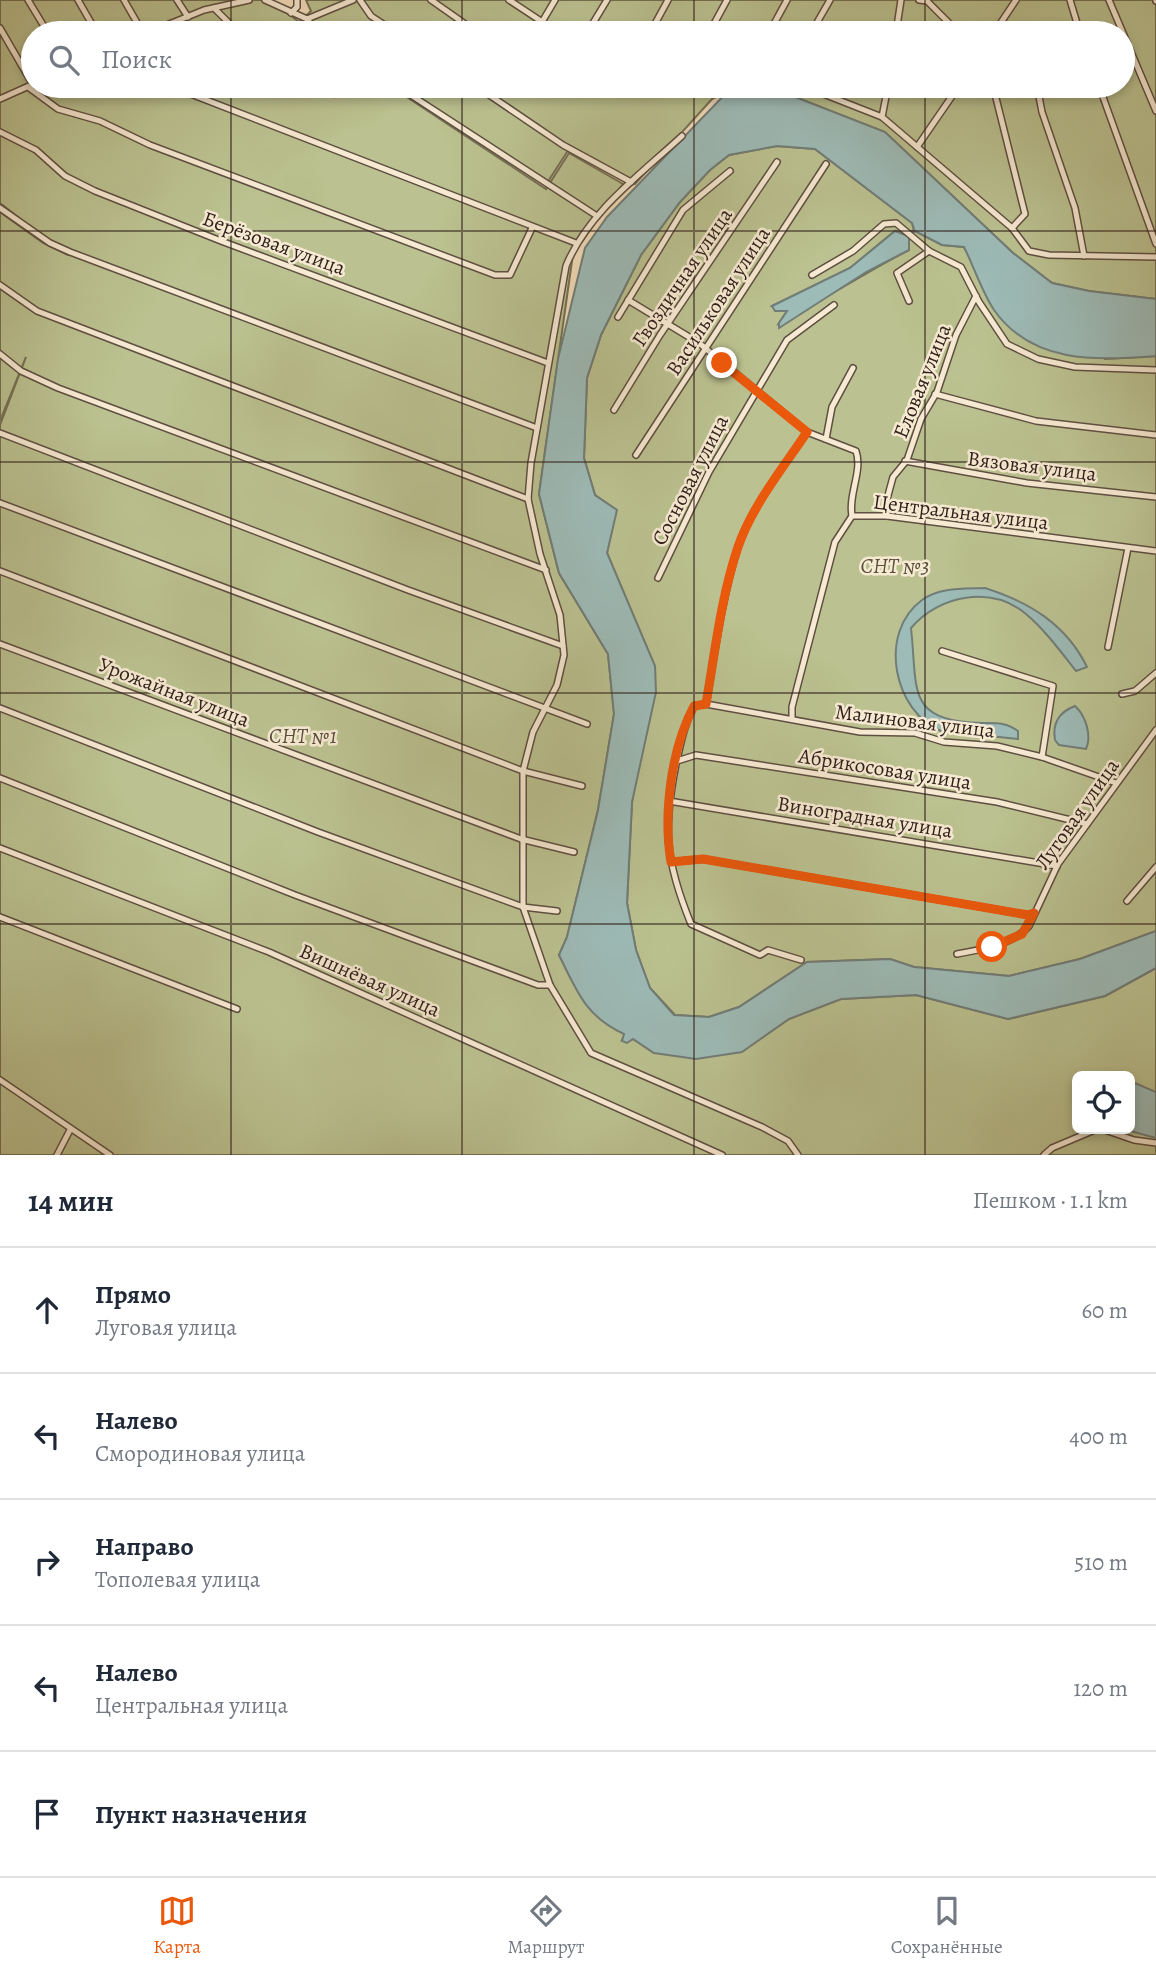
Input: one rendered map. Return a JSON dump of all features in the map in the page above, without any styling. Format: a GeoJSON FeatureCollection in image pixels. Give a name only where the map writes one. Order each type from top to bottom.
{"type":"FeatureCollection","features":[{"type":"Feature","properties":{"kind":"street"},"geometry":{"type":"LineString","coordinates":[[28,0],[41,21]]}},
{"type":"Feature","properties":{"kind":"street"},"geometry":{"type":"LineString","coordinates":[[78,0],[90,21]]}},
{"type":"Feature","properties":{"kind":"street"},"geometry":{"type":"LineString","coordinates":[[124,0],[137,21]]}},
{"type":"Feature","properties":{"kind":"street"},"geometry":{"type":"LineString","coordinates":[[177,0],[188,17]]}},
{"type":"Feature","properties":{"kind":"street"},"geometry":{"type":"LineString","coordinates":[[178,21],[232,2],[248,0]]}},
{"type":"Feature","properties":{"kind":"street"},"geometry":{"type":"LineString","coordinates":[[265,0],[307,19],[353,0]]}},
{"type":"Feature","properties":{"kind":"street"},"geometry":{"type":"LineString","coordinates":[[291,13],[297,7],[297,0]]}},
{"type":"Feature","properties":{"kind":"street"},"geometry":{"type":"LineString","coordinates":[[360,0],[371,16],[379,21]]}},
{"type":"Feature","properties":{"kind":"street"},"geometry":{"type":"LineString","coordinates":[[431,0],[461,21]]}},
{"type":"Feature","properties":{"kind":"street"},"geometry":{"type":"LineString","coordinates":[[509,0],[540,21]]}},
{"type":"Feature","properties":{"kind":"street"},"geometry":{"type":"LineString","coordinates":[[543,21],[555,0]]}},
{"type":"Feature","properties":{"kind":"street"},"geometry":{"type":"LineString","coordinates":[[594,21],[607,0]]}},
{"type":"Feature","properties":{"kind":"street"},"geometry":{"type":"LineString","coordinates":[[657,21],[668,0]]}},
{"type":"Feature","properties":{"kind":"street"},"geometry":{"type":"LineString","coordinates":[[716,21],[727,0]]}},
{"type":"Feature","properties":{"kind":"street"},"geometry":{"type":"LineString","coordinates":[[776,21],[787,0]]}},
{"type":"Feature","properties":{"kind":"street"},"geometry":{"type":"LineString","coordinates":[[818,21],[830,0]]}},
{"type":"Feature","properties":{"kind":"street"},"geometry":{"type":"LineString","coordinates":[[898,21],[901,0]]}},
{"type":"Feature","properties":{"kind":"street"},"geometry":{"type":"LineString","coordinates":[[919,0],[927,1],[947,21]]}},
{"type":"Feature","properties":{"kind":"street"},"geometry":{"type":"LineString","coordinates":[[1002,21],[1016,0]]}},
{"type":"Feature","properties":{"kind":"street"},"geometry":{"type":"LineString","coordinates":[[1070,0],[1076,21]]}},
{"type":"Feature","properties":{"kind":"street"},"geometry":{"type":"LineString","coordinates":[[1109,0],[1118,21]]}},
{"type":"Feature","properties":{"kind":"street"},"geometry":{"type":"LineString","coordinates":[[214,8],[227,21]]}},
{"type":"Feature","properties":{"kind":"street"},"geometry":{"type":"LineString","coordinates":[[0,28],[21,65]]}},
{"type":"Feature","properties":{"kind":"street"},"geometry":{"type":"LineString","coordinates":[[1135,61],[1156,111]]}},
{"type":"Feature","properties":{"kind":"street"},"geometry":{"type":"LineString","coordinates":[[0,99],[21,90]]}},
{"type":"Feature","properties":{"kind":"street"},"geometry":{"type":"LineString","coordinates":[[46,98],[58,109],[100,121],[150,145],[495,275],[510,275],[532,228]]}},
{"type":"Feature","properties":{"kind":"street"},"geometry":{"type":"LineString","coordinates":[[201,98],[576,243]]}},
{"type":"Feature","properties":{"kind":"street"},"geometry":{"type":"LineString","coordinates":[[415,98],[597,216]]}},
{"type":"Feature","properties":{"kind":"street"},"geometry":{"type":"LineString","coordinates":[[494,98],[563,145],[631,182]]}},
{"type":"Feature","properties":{"kind":"street"},"geometry":{"type":"LineString","coordinates":[[834,98],[882,117],[1012,228],[1029,251],[1049,255],[1156,257]]}},
{"type":"Feature","properties":{"kind":"street"},"geometry":{"type":"LineString","coordinates":[[882,117],[885,98]]}},
{"type":"Feature","properties":{"kind":"street"},"geometry":{"type":"LineString","coordinates":[[917,147],[950,98]]}},
{"type":"Feature","properties":{"kind":"street"},"geometry":{"type":"LineString","coordinates":[[996,98],[1025,214],[1012,228]]}},
{"type":"Feature","properties":{"kind":"street"},"geometry":{"type":"LineString","coordinates":[[1040,98],[1074,208],[1084,256]]}},
{"type":"Feature","properties":{"kind":"street"},"geometry":{"type":"LineString","coordinates":[[1103,98],[1156,244]]}},
{"type":"Feature","properties":{"kind":"street","name":"Берёзовая улица"},"geometry":{"type":"LineString","coordinates":[[0,132],[36,150],[65,176],[95,191],[548,363]]}},
{"type":"Feature","properties":{"kind":"street"},"geometry":{"type":"LineString","coordinates":[[682,136],[597,216],[576,243],[566,266],[537,428],[528,499],[560,615],[563,646],[558,685],[533,732],[523,771],[523,907],[550,985],[591,1053],[762,1127],[788,1141],[798,1155]]}},
{"type":"Feature","properties":{"kind":"street","name":"Гвоздичная улица"},"geometry":{"type":"LineString","coordinates":[[614,410],[667,324],[776,162]]}},
{"type":"Feature","properties":{"kind":"street","name":"Васильковая улица"},"geometry":{"type":"LineString","coordinates":[[636,455],[826,164]]}},
{"type":"Feature","properties":{"kind":"street"},"geometry":{"type":"LineString","coordinates":[[618,317],[683,210],[730,171]]}},
{"type":"Feature","properties":{"kind":"street"},"geometry":{"type":"LineString","coordinates":[[0,208],[50,243],[70,252],[537,428]]}},
{"type":"Feature","properties":{"kind":"street"},"geometry":{"type":"LineString","coordinates":[[812,275],[853,251],[884,224],[903,225],[929,251],[961,267],[1007,344],[1038,359],[1097,369],[1156,370]]}},
{"type":"Feature","properties":{"kind":"street"},"geometry":{"type":"LineString","coordinates":[[909,301],[897,273],[929,251]]}},
{"type":"Feature","properties":{"kind":"street"},"geometry":{"type":"LineString","coordinates":[[0,285],[37,311],[528,499]]}},
{"type":"Feature","properties":{"kind":"street","name":"Еловая улица"},"geometry":{"type":"LineString","coordinates":[[887,516],[889,489],[905,461],[921,419],[935,394],[956,335],[976,296]]}},
{"type":"Feature","properties":{"kind":"street","name":"Центральная улица"},"geometry":{"type":"LineString","coordinates":[[628,300],[706,349],[807,432],[856,451],[859,458],[852,494],[852,516],[887,516],[1156,551]]}},
{"type":"Feature","properties":{"kind":"street","name":"Сосновая улица"},"geometry":{"type":"LineString","coordinates":[[658,578],[704,483],[755,390],[787,340],[834,305]]}},
{"type":"Feature","properties":{"kind":"street"},"geometry":{"type":"LineString","coordinates":[[0,354],[21,371],[58,388],[546,570]]}},
{"type":"Feature","properties":{"kind":"street"},"geometry":{"type":"LineString","coordinates":[[826,439],[832,407],[853,368]]}},
{"type":"Feature","properties":{"kind":"street"},"geometry":{"type":"LineString","coordinates":[[935,394],[1036,421],[1156,435]]}},
{"type":"Feature","properties":{"kind":"street"},"geometry":{"type":"LineString","coordinates":[[800,960],[768,950],[760,955],[691,924],[671,862],[666,830],[684,725],[694,706],[706,704],[724,599],[738,547],[769,489],[807,432]]}},
{"type":"Feature","properties":{"kind":"street"},"geometry":{"type":"LineString","coordinates":[[0,433],[408,590],[563,646]]}},
{"type":"Feature","properties":{"kind":"street","name":"Вязовая улица"},"geometry":{"type":"LineString","coordinates":[[905,461],[1027,483],[1156,497]]}},
{"type":"Feature","properties":{"kind":"street"},"geometry":{"type":"LineString","coordinates":[[0,503],[587,724]]}},
{"type":"Feature","properties":{"kind":"street"},"geometry":{"type":"LineString","coordinates":[[792,718],[792,707],[835,542],[852,516]]}},
{"type":"Feature","properties":{"kind":"street"},"geometry":{"type":"LineString","coordinates":[[1108,647],[1128,548]]}},
{"type":"Feature","properties":{"kind":"street"},"geometry":{"type":"LineString","coordinates":[[0,571],[523,771],[582,786]]}},
{"type":"Feature","properties":{"kind":"street","name":"Урожайная улица"},"geometry":{"type":"LineString","coordinates":[[0,644],[521,839],[574,852]]}},
{"type":"Feature","properties":{"kind":"street"},"geometry":{"type":"LineString","coordinates":[[942,651],[1054,687],[1042,757]]}},
{"type":"Feature","properties":{"kind":"street"},"geometry":{"type":"LineString","coordinates":[[1122,694],[1135,691],[1156,674]]}},
{"type":"Feature","properties":{"kind":"street","name":"Малиновая улица"},"geometry":{"type":"LineString","coordinates":[[706,704],[860,732],[915,733],[932,740],[997,746],[1042,757],[1116,783]]}},
{"type":"Feature","properties":{"kind":"street"},"geometry":{"type":"LineString","coordinates":[[0,708],[318,832],[523,907],[557,911]]}},
{"type":"Feature","properties":{"kind":"street","name":"Луговая улица"},"geometry":{"type":"LineString","coordinates":[[957,954],[992,947],[1022,934],[1057,866],[1156,730]]}},
{"type":"Feature","properties":{"kind":"street","name":"Абрикосовая улица"},"geometry":{"type":"LineString","coordinates":[[677,761],[695,755],[998,802],[1087,824]]}},
{"type":"Feature","properties":{"kind":"street"},"geometry":{"type":"LineString","coordinates":[[0,778],[295,895],[538,985],[550,985]]}},
{"type":"Feature","properties":{"kind":"street","name":"Виноградная улица"},"geometry":{"type":"LineString","coordinates":[[669,801],[1057,866]]}},
{"type":"Feature","properties":{"kind":"street","name":"Вишнёвая улица"},"geometry":{"type":"LineString","coordinates":[[0,848],[270,952],[722,1155]]}},
{"type":"Feature","properties":{"kind":"street"},"geometry":{"type":"LineString","coordinates":[[671,862],[703,859],[1028,915],[1034,913]]}},
{"type":"Feature","properties":{"kind":"street"},"geometry":{"type":"LineString","coordinates":[[1127,901],[1156,867]]}},
{"type":"Feature","properties":{"kind":"street"},"geometry":{"type":"LineString","coordinates":[[0,916],[237,1009]]}},
{"type":"Feature","properties":{"kind":"street"},"geometry":{"type":"LineString","coordinates":[[0,1080],[110,1155]]}},
{"type":"Feature","properties":{"kind":"street"},"geometry":{"type":"LineString","coordinates":[[57,1155],[70,1130]]}},
{"type":"Feature","properties":{"kind":"street"},"geometry":{"type":"LineString","coordinates":[[1044,1155],[1052,1148],[1087,1134]]}},
{"type":"Feature","properties":{"kind":"street"},"geometry":{"type":"LineString","coordinates":[[1115,1134],[1156,1143]]}},
{"type":"Feature","properties":{"kind":"green space","name":"СНТ №1"},"geometry":{"type":"Polygon","coordinates":[[[0,0],[271,0],[298,21],[21,21],[21,98],[408,98],[546,189],[569,153],[623,184],[573,254],[539,494],[559,573],[608,654],[614,714],[598,810],[567,937],[559,955],[578,991],[600,1019],[625,1034],[622,1040],[633,1039],[654,1053],[742,1051],[789,1019],[841,999],[916,995],[1008,1019],[1105,996],[1156,968],[1156,1155],[0,1155],[0,425],[26,357],[0,421],[0,212],[43,243],[68,255],[71,252],[50,242],[0,203],[0,0]]]}},
{"type":"Feature","properties":{"kind":"green space"},"geometry":{"type":"Polygon","coordinates":[[[306,0],[1156,0],[1156,299],[1089,291],[1052,283],[1013,253],[885,132],[798,98],[1135,98],[1135,21],[300,21],[311,11],[306,0]]]}},
{"type":"Feature","properties":{"kind":"green space"},"geometry":{"type":"Polygon","coordinates":[[[417,98],[714,98],[635,184],[569,149],[547,183],[417,98]]]}},
{"type":"Feature","properties":{"kind":"green space","name":"СНТ №3"},"geometry":{"type":"Polygon","coordinates":[[[777,146],[815,149],[912,223],[914,230],[910,235],[915,231],[942,245],[964,247],[979,275],[1105,359],[1156,356],[1156,931],[1080,959],[1009,976],[914,967],[890,959],[807,962],[739,1007],[709,1017],[675,1015],[650,988],[636,950],[627,903],[632,802],[655,667],[607,553],[616,510],[595,495],[584,458],[587,378],[601,335],[641,255],[680,202],[710,170],[729,155],[777,146]],[[895,231],[850,268],[772,306],[787,311],[779,323],[909,250],[909,236],[895,231]]]}},
{"type":"Feature","properties":{"kind":"water"},"geometry":{"type":"Polygon","coordinates":[[[721,98],[798,98],[885,132],[1013,253],[1052,283],[1089,291],[1156,299],[1156,356],[1089,358],[1047,350],[1027,341],[1010,328],[994,310],[964,247],[942,245],[915,231],[909,237],[909,250],[866,272],[779,328],[779,323],[787,311],[775,311],[772,306],[850,268],[895,231],[908,236],[914,229],[912,223],[815,149],[777,146],[729,155],[710,170],[680,202],[641,255],[601,335],[587,378],[584,458],[595,495],[617,510],[607,553],[655,666],[656,692],[632,802],[627,903],[636,950],[650,988],[674,1015],[709,1017],[739,1007],[807,962],[890,959],[914,967],[1009,976],[1080,959],[1156,931],[1156,968],[1105,996],[1008,1019],[916,995],[841,999],[789,1019],[742,1052],[696,1059],[654,1053],[633,1039],[627,1043],[622,1041],[624,1034],[591,1011],[559,955],[567,937],[598,810],[614,714],[608,654],[559,573],[539,494],[558,359],[585,248],[607,217],[721,98]]]}},
{"type":"Feature","properties":{"kind":"water"},"geometry":{"type":"Polygon","coordinates":[[[985,588],[1017,600],[1045,617],[1068,638],[1087,667],[1076,671],[1040,627],[1012,605],[997,599],[966,598],[950,601],[936,608],[911,628],[916,685],[920,698],[939,716],[957,721],[1005,725],[1018,731],[1018,739],[941,731],[925,721],[912,707],[902,690],[897,671],[899,632],[908,614],[922,600],[944,591],[985,588]]]}},
{"type":"Feature","properties":{"kind":"water"},"geometry":{"type":"Polygon","coordinates":[[[1075,706],[1087,726],[1086,749],[1059,745],[1055,740],[1058,719],[1065,711],[1075,706]]]}},
{"type":"Feature","properties":{"kind":"water"},"geometry":{"type":"Polygon","coordinates":[[[1135,1083],[1156,1092],[1156,1138],[1135,1132],[1135,1083]]]}},
{"type":"Feature","properties":{"kind":"route"},"geometry":{"type":"LineString","coordinates":[[722,363],[807,432],[769,489],[738,547],[724,599],[706,704],[694,706],[684,725],[666,830],[671,862],[703,859],[1028,915],[1034,913],[1029,926],[1022,934],[992,947]]}}]}
